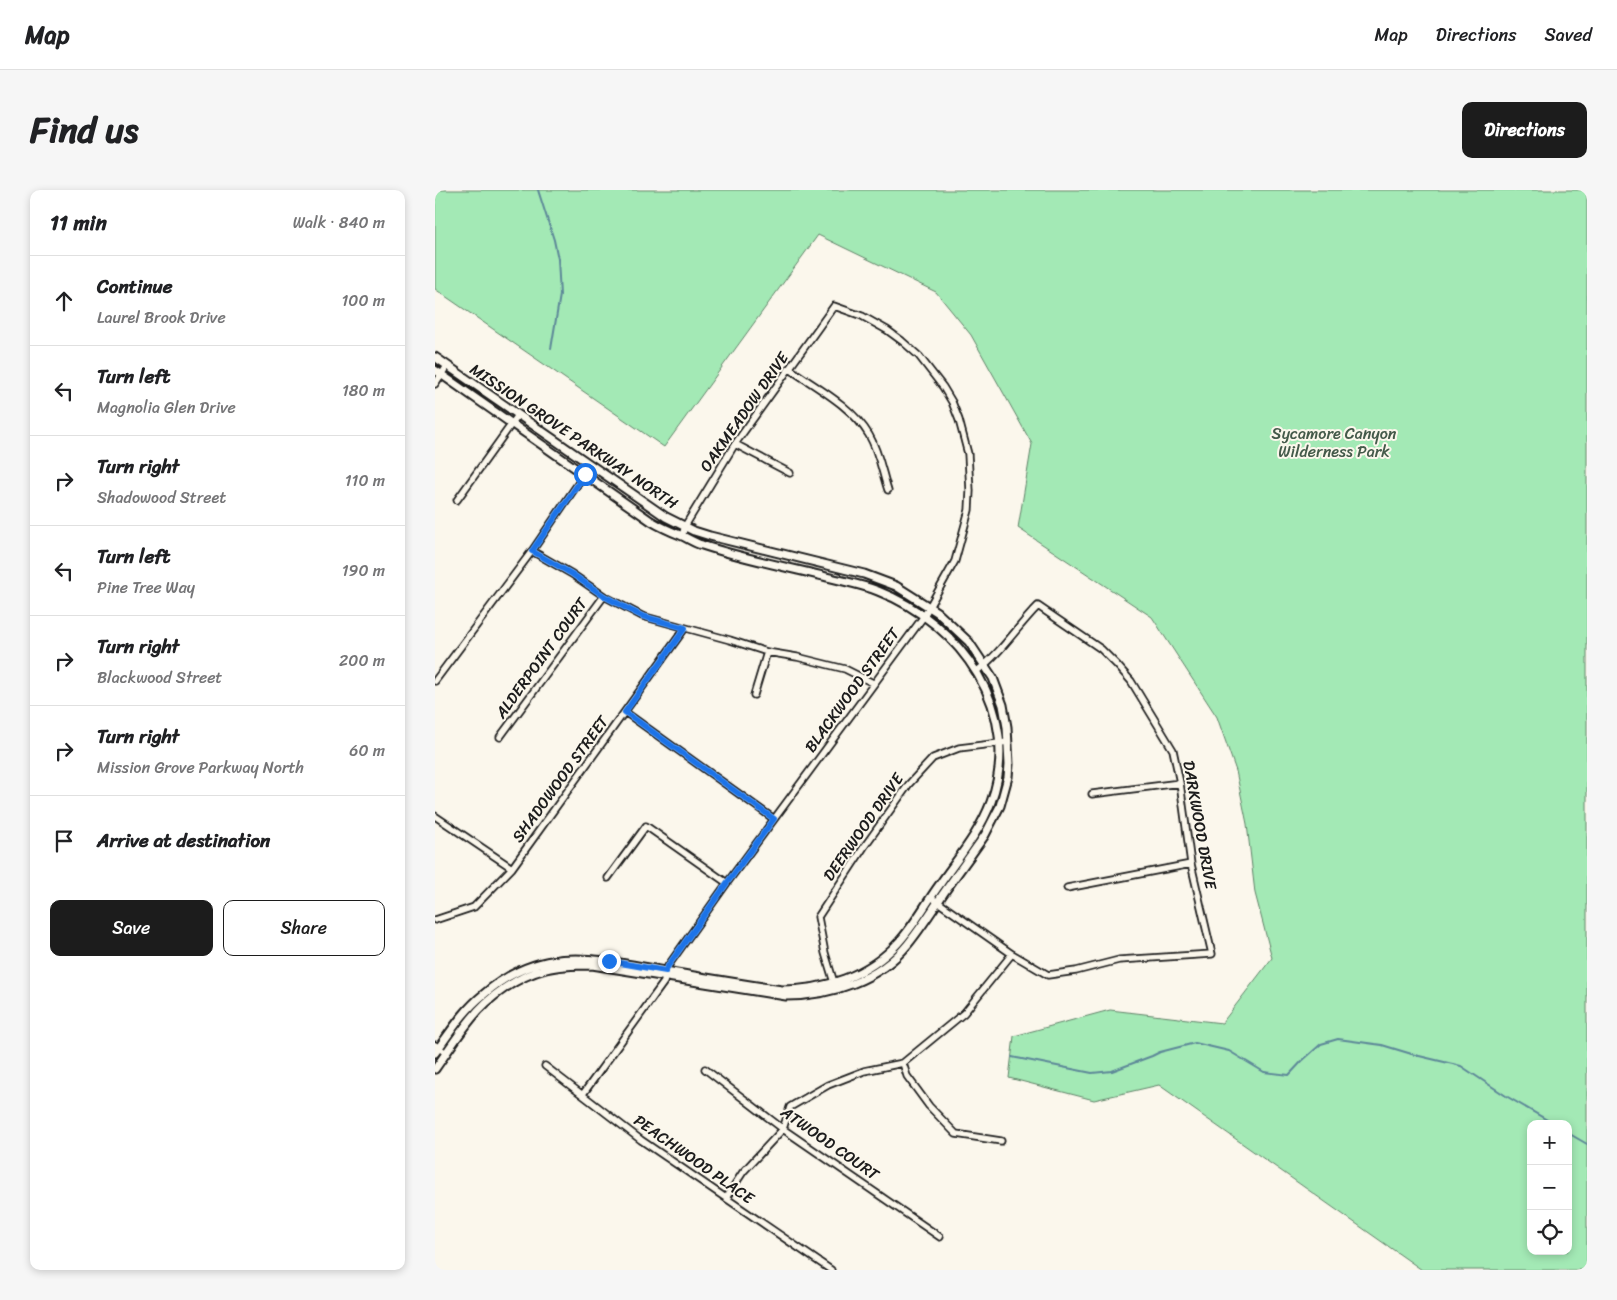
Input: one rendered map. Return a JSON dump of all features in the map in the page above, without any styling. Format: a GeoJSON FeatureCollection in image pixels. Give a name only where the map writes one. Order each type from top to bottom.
{"type":"FeatureCollection","features":[{"type":"Feature","properties":{"kind":"street","name":"OAKMEADOW DRIVE"},"geometry":{"type":"LineString","coordinates":[[682,536],[685,526],[735,444],[834,306]]}},
{"type":"Feature","properties":{"kind":"street","name":"BLACKWOOD STREET"},"geometry":{"type":"LineString","coordinates":[[583,1094],[666,974],[668,966],[727,883],[924,616],[955,561],[969,510],[970,491],[968,454],[952,402],[943,386],[914,351],[903,341],[862,316],[834,306]]}},
{"type":"Feature","properties":{"kind":"street","name":"MISSION GROVE PARKWAY NORTH"},"geometry":{"type":"LineString","coordinates":[[435,357],[654,510],[695,531],[864,574],[896,586],[944,617],[964,637],[993,678],[1007,717],[1009,764],[1005,792],[993,821],[908,945],[887,964],[860,981],[835,986]]}},
{"type":"Feature","properties":{"kind":"street"},"geometry":{"type":"LineString","coordinates":[[435,384],[438,372],[447,366]]}},
{"type":"Feature","properties":{"kind":"street"},"geometry":{"type":"LineString","coordinates":[[790,369],[843,406],[857,419],[869,434],[876,450],[888,490]]}},
{"type":"Feature","properties":{"kind":"street","name":"MISSION GROVE PARKWAY NORTH"},"geometry":{"type":"LineString","coordinates":[[436,1049],[463,1015],[483,994],[509,977],[537,964],[571,958],[586,959],[786,996],[816,994],[835,986],[873,965],[899,942],[973,837],[991,803],[998,777],[999,742],[993,709],[987,690],[977,671],[947,634],[924,616],[895,598],[877,591],[701,545],[651,521],[438,372]]}},
{"type":"Feature","properties":{"kind":"street"},"geometry":{"type":"LineString","coordinates":[[457,500],[518,415]]}},
{"type":"Feature","properties":{"kind":"street"},"geometry":{"type":"LineString","coordinates":[[735,444],[790,473]]}},
{"type":"Feature","properties":{"kind":"street"},"geometry":{"type":"LineString","coordinates":[[435,682],[532,551],[591,466]]}},
{"type":"Feature","properties":{"kind":"street"},"geometry":{"type":"LineString","coordinates":[[532,551],[572,574],[604,596],[642,616],[767,652],[797,657],[845,669],[873,683]]}},
{"type":"Feature","properties":{"kind":"street","name":"ALDERPOINT COURT"},"geometry":{"type":"LineString","coordinates":[[500,737],[604,596]]}},
{"type":"Feature","properties":{"kind":"street","name":"DARKWOOD DRIVE"},"geometry":{"type":"LineString","coordinates":[[984,665],[1038,606],[1101,649],[1131,681],[1173,750],[1180,783],[1191,864],[1213,954],[1119,960],[1076,971],[1047,975],[1012,954]]}},
{"type":"Feature","properties":{"kind":"street","name":"SHADOWOOD STREET"},"geometry":{"type":"LineString","coordinates":[[435,920],[474,907],[512,868],[685,628]]}},
{"type":"Feature","properties":{"kind":"street"},"geometry":{"type":"LineString","coordinates":[[754,695],[767,652]]}},
{"type":"Feature","properties":{"kind":"street"},"geometry":{"type":"LineString","coordinates":[[977,671],[984,665]]}},
{"type":"Feature","properties":{"kind":"street"},"geometry":{"type":"LineString","coordinates":[[625,712],[774,819]]}},
{"type":"Feature","properties":{"kind":"street","name":"DEERWOOD DRIVE"},"geometry":{"type":"LineString","coordinates":[[835,986],[825,953],[818,917],[864,847],[909,784],[933,758],[959,748],[1008,742]]}},
{"type":"Feature","properties":{"kind":"street"},"geometry":{"type":"LineString","coordinates":[[1092,794],[1180,783]]}},
{"type":"Feature","properties":{"kind":"street"},"geometry":{"type":"LineString","coordinates":[[435,816],[512,868]]}},
{"type":"Feature","properties":{"kind":"street"},"geometry":{"type":"LineString","coordinates":[[608,878],[646,826],[727,883]]}},
{"type":"Feature","properties":{"kind":"street"},"geometry":{"type":"LineString","coordinates":[[1067,888],[1191,864]]}},
{"type":"Feature","properties":{"kind":"street"},"geometry":{"type":"LineString","coordinates":[[726,1198],[743,1172],[783,1128],[791,1107],[828,1085],[863,1071],[903,1063],[964,1013],[1012,954],[931,897]]}},
{"type":"Feature","properties":{"kind":"street","name":"MISSION GROVE PARKWAY NORTH"},"geometry":{"type":"LineString","coordinates":[[435,1069],[471,1018],[489,1000],[516,982],[545,969],[559,966],[592,965],[666,974]]}},
{"type":"Feature","properties":{"kind":"street"},"geometry":{"type":"LineString","coordinates":[[436,1049],[446,1053]]}},
{"type":"Feature","properties":{"kind":"street"},"geometry":{"type":"LineString","coordinates":[[903,1063],[907,1076],[929,1106],[956,1134],[1001,1141]]}},
{"type":"Feature","properties":{"kind":"street","name":"PEACHWOOD PLACE"},"geometry":{"type":"LineString","coordinates":[[545,1066],[641,1140],[831,1270]]}},
{"type":"Feature","properties":{"kind":"street","name":"ATWOOD COURT"},"geometry":{"type":"LineString","coordinates":[[705,1069],[783,1128],[940,1236]]}},
{"type":"Feature","properties":{"kind":"green space","name":"Sycamore Canyon Wilderness Park"},"geometry":{"type":"Polygon","coordinates":[[[435,190],[1587,190],[1587,1270],[1422,1270],[1159,1085],[1094,1100],[1009,1078],[1014,1036],[1110,1010],[1222,1023],[1272,958],[1255,893],[1247,824],[1236,771],[1217,717],[1152,617],[1018,528],[1032,444],[971,335],[936,292],[818,235],[664,447],[435,289],[435,190]]]}},
{"type":"Feature","properties":{"kind":"waterway"},"geometry":{"type":"LineString","coordinates":[[538,190],[558,259],[560,295],[551,349]]}},
{"type":"Feature","properties":{"kind":"waterway"},"geometry":{"type":"LineString","coordinates":[[1012,1057],[1092,1073],[1112,1071],[1160,1052],[1195,1043],[1229,1051],[1264,1072],[1289,1075],[1321,1044],[1338,1039],[1382,1045],[1461,1066],[1506,1096],[1547,1120]]}},
{"type":"Feature","properties":{"kind":"waterway"},"geometry":{"type":"LineString","coordinates":[[1572,1135],[1587,1144]]}},
{"type":"Feature","properties":{"kind":"route"},"geometry":{"type":"LineString","coordinates":[[585,474],[532,551],[630,610],[642,616],[685,628],[625,712],[774,819],[666,971],[609,961]]}}]}
